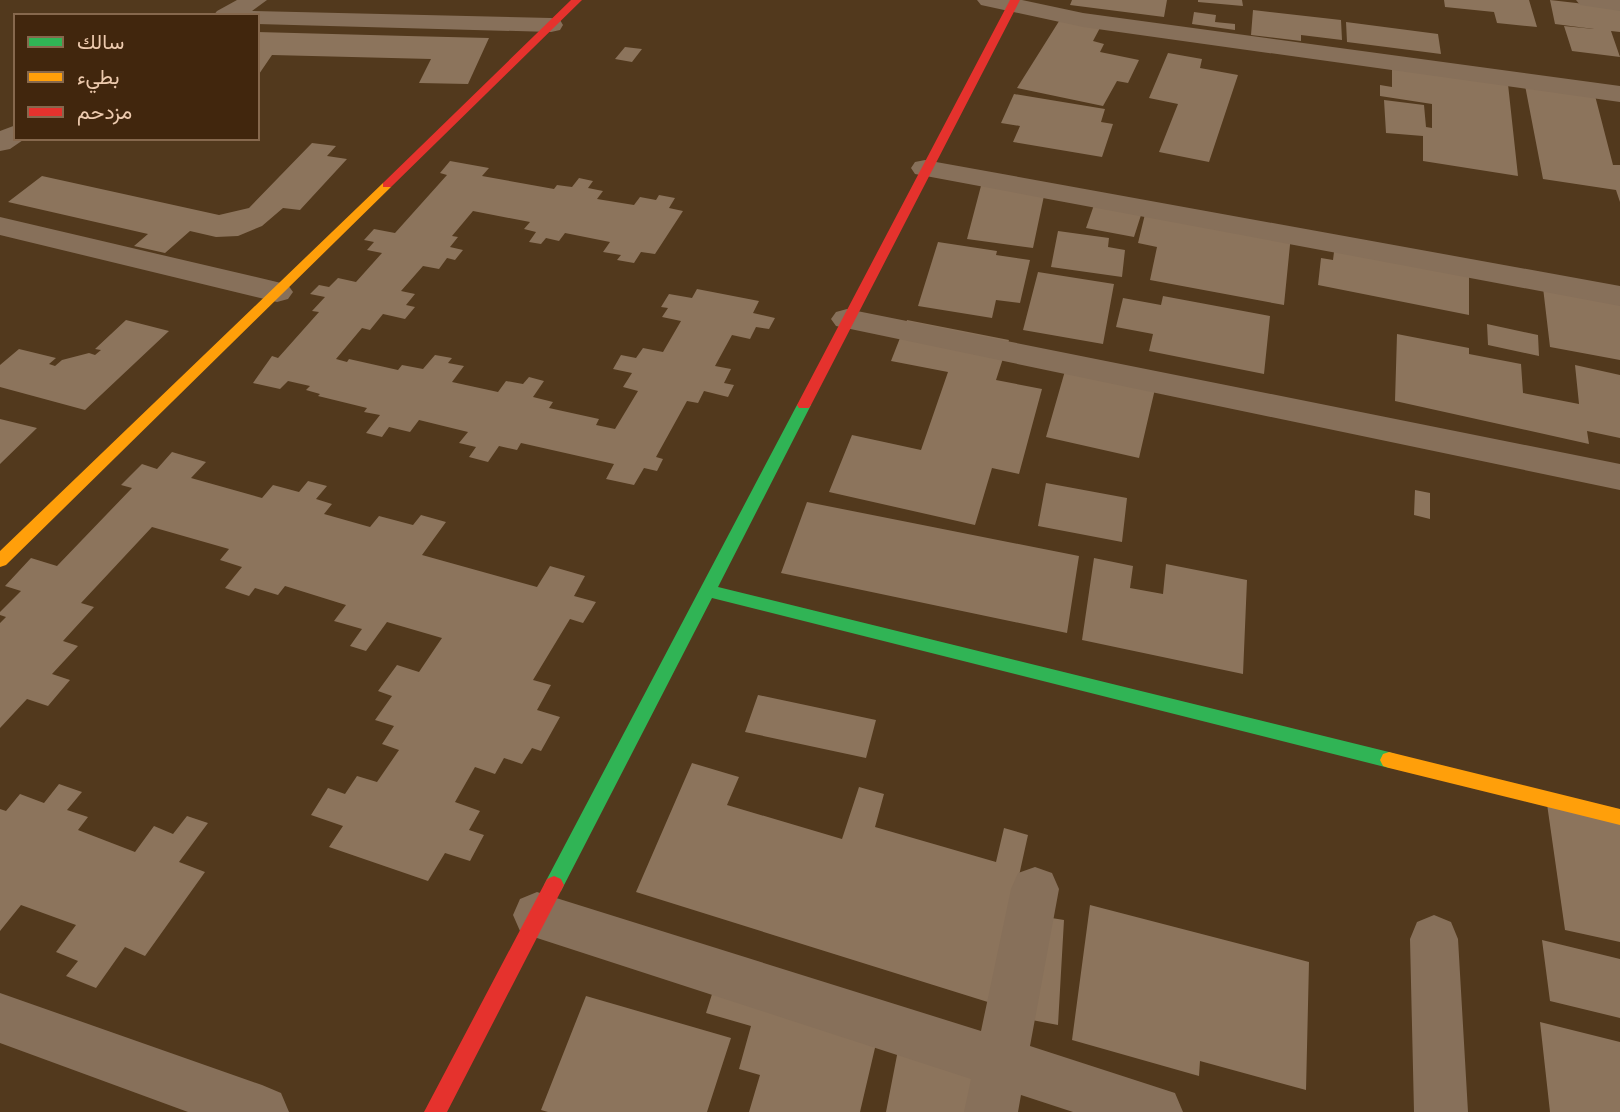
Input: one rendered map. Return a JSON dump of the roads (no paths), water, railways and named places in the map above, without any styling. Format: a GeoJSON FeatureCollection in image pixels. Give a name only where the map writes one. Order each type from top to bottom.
{"type":"FeatureCollection","features":[{"type":"Feature","properties":{"kind":"street"},"geometry":{"type":"LineString","coordinates":[[230,14],[255,0]]}},
{"type":"Feature","properties":{"kind":"street"},"geometry":{"type":"LineString","coordinates":[[0,561],[577,0]]}},
{"type":"Feature","properties":{"kind":"street"},"geometry":{"type":"LineString","coordinates":[[1588,0],[1620,4]]}},
{"type":"Feature","properties":{"kind":"street"},"geometry":{"type":"LineString","coordinates":[[435,1112],[925,168],[1005,2],[1083,20],[1620,94]]}},
{"type":"Feature","properties":{"kind":"street"},"geometry":{"type":"LineString","coordinates":[[259,17],[551,25]]}},
{"type":"Feature","properties":{"kind":"street"},"geometry":{"type":"LineString","coordinates":[[925,168],[1620,296]]}},
{"type":"Feature","properties":{"kind":"street"},"geometry":{"type":"LineString","coordinates":[[0,226],[277,292]]}},
{"type":"Feature","properties":{"kind":"street"},"geometry":{"type":"LineString","coordinates":[[847,319],[1620,477]]}},
{"type":"Feature","properties":{"kind":"street"},"geometry":{"type":"LineString","coordinates":[[706,590],[1620,817]]}},
{"type":"Feature","properties":{"kind":"street"},"geometry":{"type":"LineString","coordinates":[[991,1112],[1035,889]]}},
{"type":"Feature","properties":{"kind":"street"},"geometry":{"type":"LineString","coordinates":[[537,915],[1156,1112]]}},
{"type":"Feature","properties":{"kind":"street"},"geometry":{"type":"LineString","coordinates":[[1434,939],[1441,1112]]}},
{"type":"Feature","properties":{"kind":"street"},"geometry":{"type":"LineString","coordinates":[[0,1018],[262,1112]]}}]}
